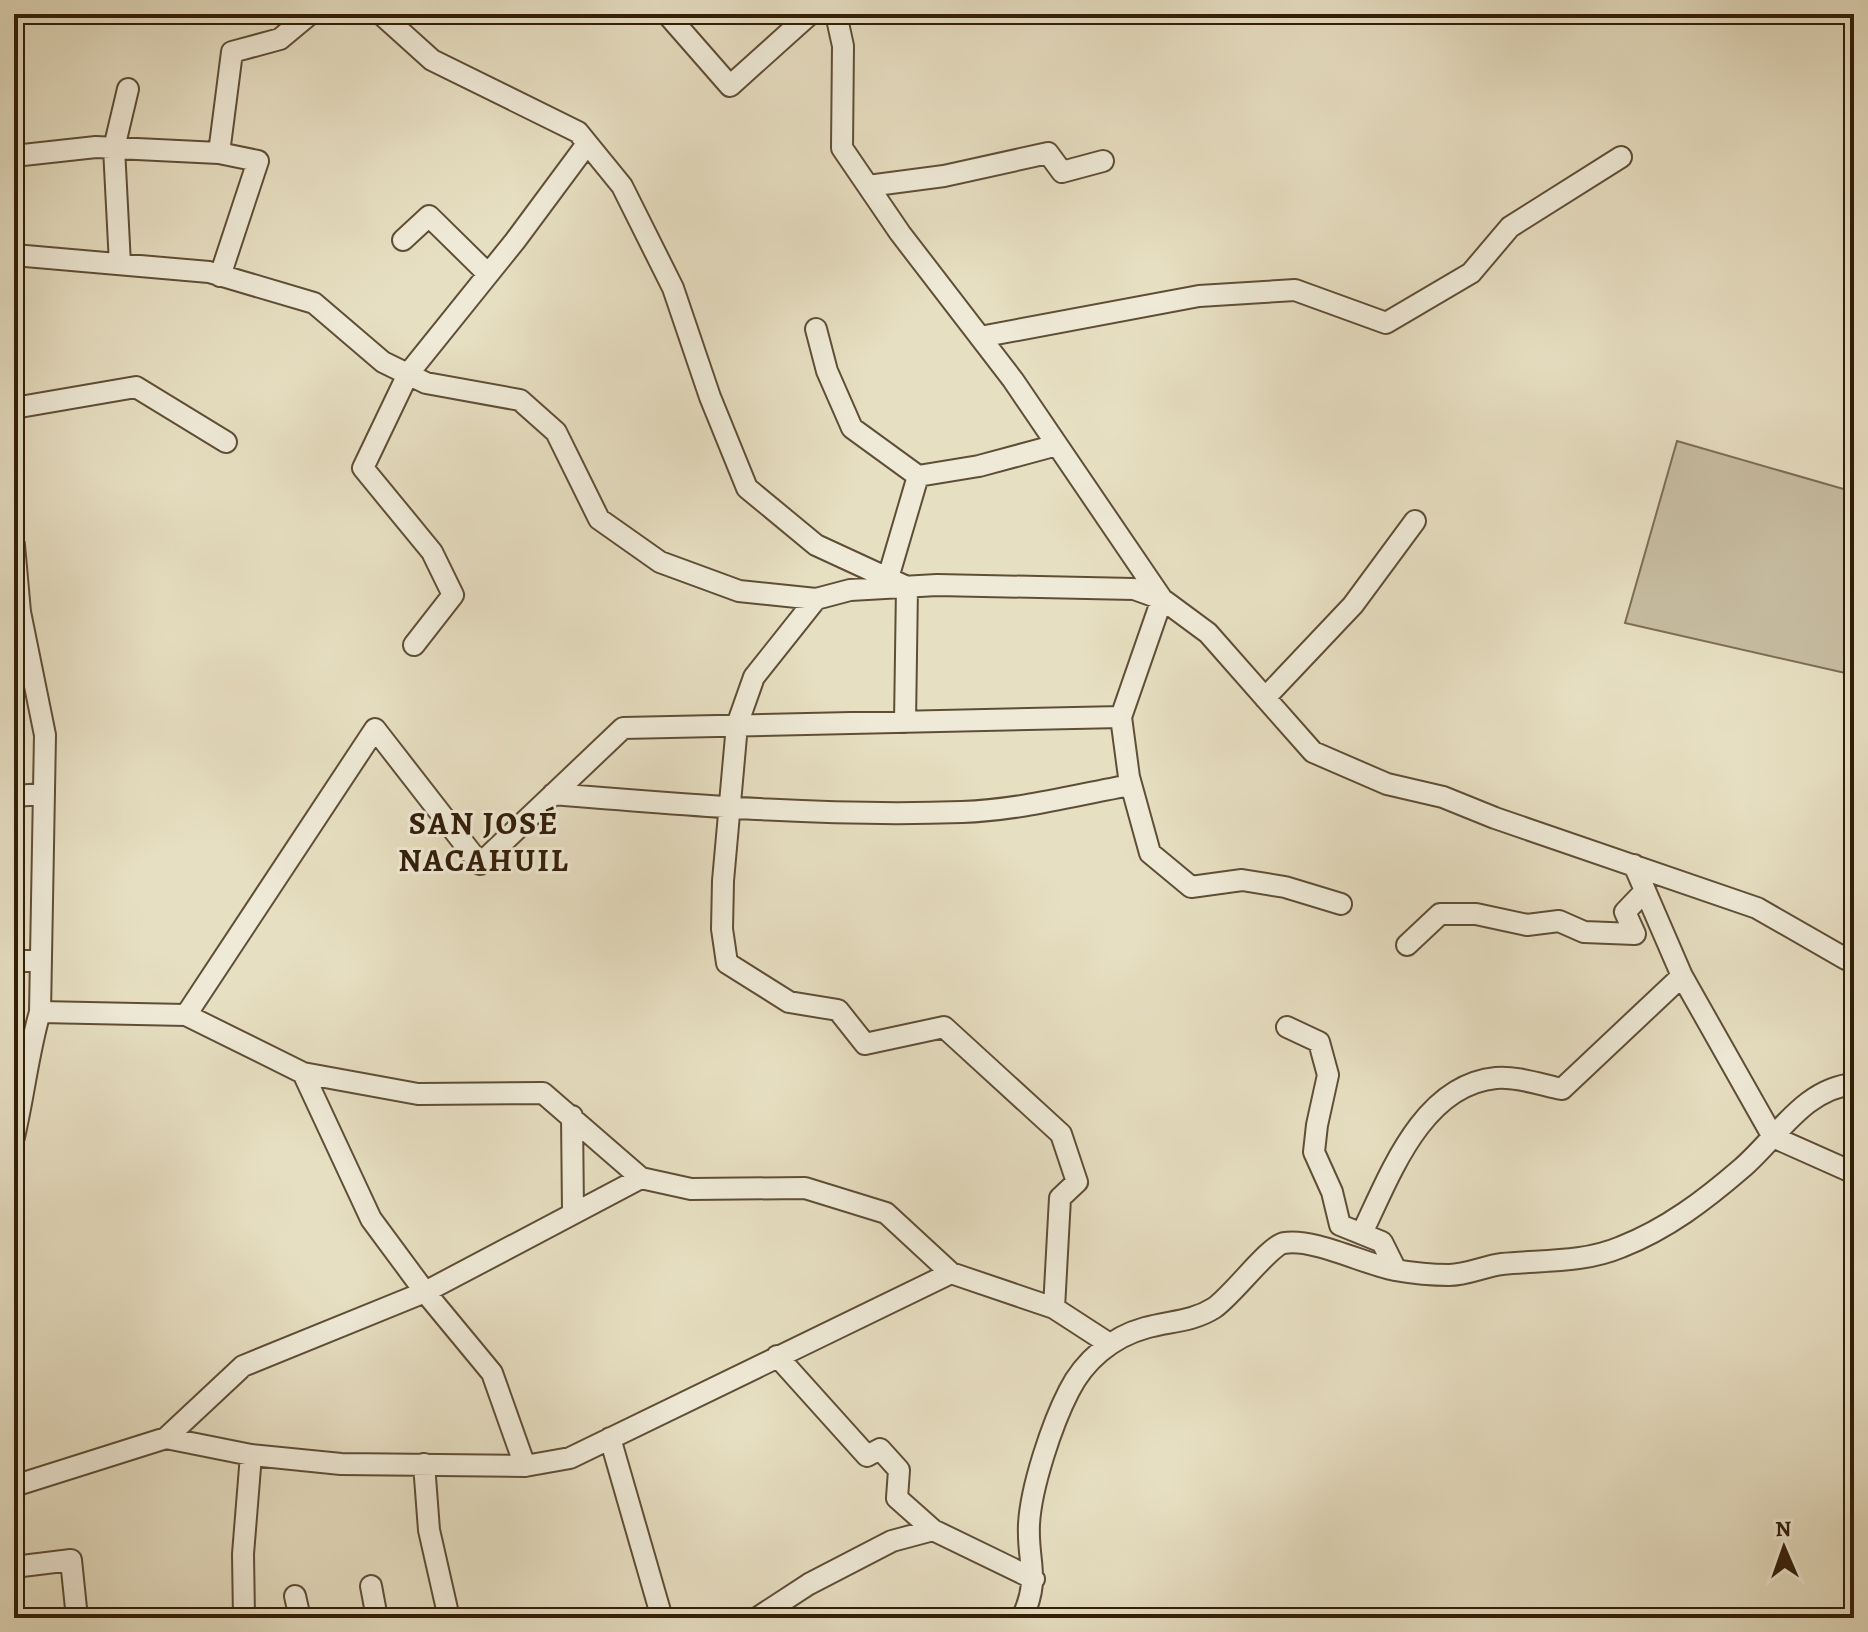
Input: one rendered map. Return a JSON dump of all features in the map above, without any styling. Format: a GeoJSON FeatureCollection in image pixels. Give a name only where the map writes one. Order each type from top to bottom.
{"type":"FeatureCollection","features":[{"type":"Feature","properties":{"kind":"street"},"geometry":{"type":"LineString","coordinates":[[219,153],[232,52],[280,39],[310,14]]}},
{"type":"Feature","properties":{"kind":"street"},"geometry":{"type":"LineString","coordinates":[[381,14],[432,60],[578,132],[622,186],[673,288],[710,397],[747,488],[816,545],[898,583]]}},
{"type":"Feature","properties":{"kind":"street"},"geometry":{"type":"LineString","coordinates":[[667,14],[730,86],[810,14]]}},
{"type":"Feature","properties":{"kind":"street"},"geometry":{"type":"LineString","coordinates":[[836,14],[843,46],[842,148],[1057,445],[1162,599]]}},
{"type":"Feature","properties":{"kind":"street"},"geometry":{"type":"LineString","coordinates":[[120,264],[114,148],[128,89]]}},
{"type":"Feature","properties":{"kind":"street"},"geometry":{"type":"LineString","coordinates":[[414,645],[453,595],[432,552],[363,468],[408,374],[587,144]]}},
{"type":"Feature","properties":{"kind":"street"},"geometry":{"type":"LineString","coordinates":[[14,156],[114,148],[219,153],[258,161],[220,276]]}},
{"type":"Feature","properties":{"kind":"street"},"geometry":{"type":"LineString","coordinates":[[868,186],[944,176],[1048,153],[1062,172],[1103,161]]}},
{"type":"Feature","properties":{"kind":"street"},"geometry":{"type":"LineString","coordinates":[[980,337],[1199,296],[1295,290],[1386,323],[1471,273],[1510,227],[1621,157]]}},
{"type":"Feature","properties":{"kind":"street"},"geometry":{"type":"LineString","coordinates":[[403,240],[429,216],[488,274]]}},
{"type":"Feature","properties":{"kind":"street"},"geometry":{"type":"LineString","coordinates":[[14,255],[220,276],[314,303],[383,362],[426,383],[520,400],[556,432],[599,519],[660,562],[739,591],[816,599],[898,583],[1134,589],[1162,599],[1208,633],[1313,752],[1387,784],[1443,797],[1757,908],[1854,961]]}},
{"type":"Feature","properties":{"kind":"street"},"geometry":{"type":"LineString","coordinates":[[816,329],[827,371],[852,428],[918,476],[979,466],[1057,445]]}},
{"type":"Feature","properties":{"kind":"street"},"geometry":{"type":"LineString","coordinates":[[14,408],[136,387],[226,442]]}},
{"type":"Feature","properties":{"kind":"street"},"geometry":{"type":"LineString","coordinates":[[905,722],[898,583],[918,476]]}},
{"type":"Feature","properties":{"kind":"street"},"geometry":{"type":"LineString","coordinates":[[1265,698],[1353,605],[1415,521]]}},
{"type":"Feature","properties":{"kind":"street"},"geometry":{"type":"LineString","coordinates":[[14,1137],[23,1043],[40,1012],[45,735],[20,612],[15,557]]}},
{"type":"Feature","properties":{"kind":"street"},"geometry":{"type":"LineString","coordinates":[[816,599],[754,677],[737,725],[722,929],[727,963],[789,1002],[838,1010],[865,1044],[944,1027],[1061,1134],[1077,1182],[1060,1198],[1054,1308]]}},
{"type":"Feature","properties":{"kind":"street"},"geometry":{"type":"LineString","coordinates":[[1162,599],[1121,717],[1131,785],[1150,853],[1191,887],[1242,880],[1285,887],[1341,904]]}},
{"type":"Feature","properties":{"kind":"street"},"geometry":{"type":"LineString","coordinates":[[186,1015],[375,729],[480,864],[623,728],[1121,717]]}},
{"type":"Feature","properties":{"kind":"street"},"geometry":{"type":"LineString","coordinates":[[553,794],[811,811],[965,812],[1043,804],[1131,785]]}},
{"type":"Feature","properties":{"kind":"street"},"geometry":{"type":"LineString","coordinates":[[14,796],[44,794]]}},
{"type":"Feature","properties":{"kind":"street"},"geometry":{"type":"LineString","coordinates":[[1634,865],[1682,976],[1773,1137],[1854,1173]]}},
{"type":"Feature","properties":{"kind":"street"},"geometry":{"type":"LineString","coordinates":[[1407,945],[1440,914],[1476,914],[1527,925],[1559,921],[1584,932],[1635,934],[1625,912],[1645,891]]}},
{"type":"Feature","properties":{"kind":"street"},"geometry":{"type":"LineString","coordinates":[[14,961],[41,961]]}},
{"type":"Feature","properties":{"kind":"street"},"geometry":{"type":"LineString","coordinates":[[1362,1233],[1402,1151],[1440,1101],[1468,1083],[1499,1078],[1562,1089],[1682,976]]}},
{"type":"Feature","properties":{"kind":"street"},"geometry":{"type":"LineString","coordinates":[[40,1012],[186,1015],[303,1073],[418,1094],[543,1093],[641,1178],[691,1189],[805,1188],[886,1213],[951,1273],[1054,1308],[1108,1343]]}},
{"type":"Feature","properties":{"kind":"street"},"geometry":{"type":"LineString","coordinates":[[1287,1027],[1319,1042],[1328,1075],[1314,1152],[1332,1192],[1340,1225],[1382,1242],[1396,1270]]}},
{"type":"Feature","properties":{"kind":"street"},"geometry":{"type":"LineString","coordinates":[[303,1073],[371,1219],[425,1292],[492,1373],[525,1466]]}},
{"type":"Feature","properties":{"kind":"street"},"geometry":{"type":"LineString","coordinates":[[1022,1618],[1031,1599],[1034,1579],[1029,1525],[1035,1488],[1070,1389],[1108,1343],[1145,1327],[1180,1323],[1213,1308],[1282,1243],[1305,1244],[1396,1270],[1451,1275],[1500,1265],[1587,1258],[1621,1247],[1678,1220],[1743,1167],[1804,1105],[1821,1092],[1837,1085],[1854,1084]]}},
{"type":"Feature","properties":{"kind":"street"},"geometry":{"type":"LineString","coordinates":[[572,1116],[573,1212]]}},
{"type":"Feature","properties":{"kind":"street"},"geometry":{"type":"LineString","coordinates":[[14,1486],[166,1438],[243,1366],[425,1292],[641,1178]]}},
{"type":"Feature","properties":{"kind":"street"},"geometry":{"type":"LineString","coordinates":[[166,1438],[251,1455],[341,1464],[525,1466],[570,1458],[951,1273]]}},
{"type":"Feature","properties":{"kind":"street"},"geometry":{"type":"LineString","coordinates":[[777,1356],[867,1456],[880,1449],[899,1470],[897,1498],[933,1530],[1034,1579]]}},
{"type":"Feature","properties":{"kind":"street"},"geometry":{"type":"LineString","coordinates":[[610,1438],[662,1618]]}},
{"type":"Feature","properties":{"kind":"street"},"geometry":{"type":"LineString","coordinates":[[244,1618],[243,1554],[251,1455]]}},
{"type":"Feature","properties":{"kind":"street"},"geometry":{"type":"LineString","coordinates":[[424,1464],[429,1530],[449,1618]]}},
{"type":"Feature","properties":{"kind":"street"},"geometry":{"type":"LineString","coordinates":[[757,1618],[809,1584],[892,1541],[933,1530]]}},
{"type":"Feature","properties":{"kind":"street"},"geometry":{"type":"LineString","coordinates":[[14,1567],[71,1560],[77,1618]]}},
{"type":"Feature","properties":{"kind":"street"},"geometry":{"type":"LineString","coordinates":[[371,1586],[377,1618]]}},
{"type":"Feature","properties":{"kind":"street"},"geometry":{"type":"LineString","coordinates":[[295,1596],[300,1618]]}},
{"type":"Feature","properties":{"kind":"shaded area"},"geometry":{"type":"Polygon","coordinates":[[[1677,441],[1854,492],[1854,675],[1625,623],[1677,441]]]}},
{"type":"Feature","properties":{"kind":"district","name":"SAN JOSÉ NACAHUIL"},"geometry":{"type":"Point","coordinates":[484,842]}}]}
